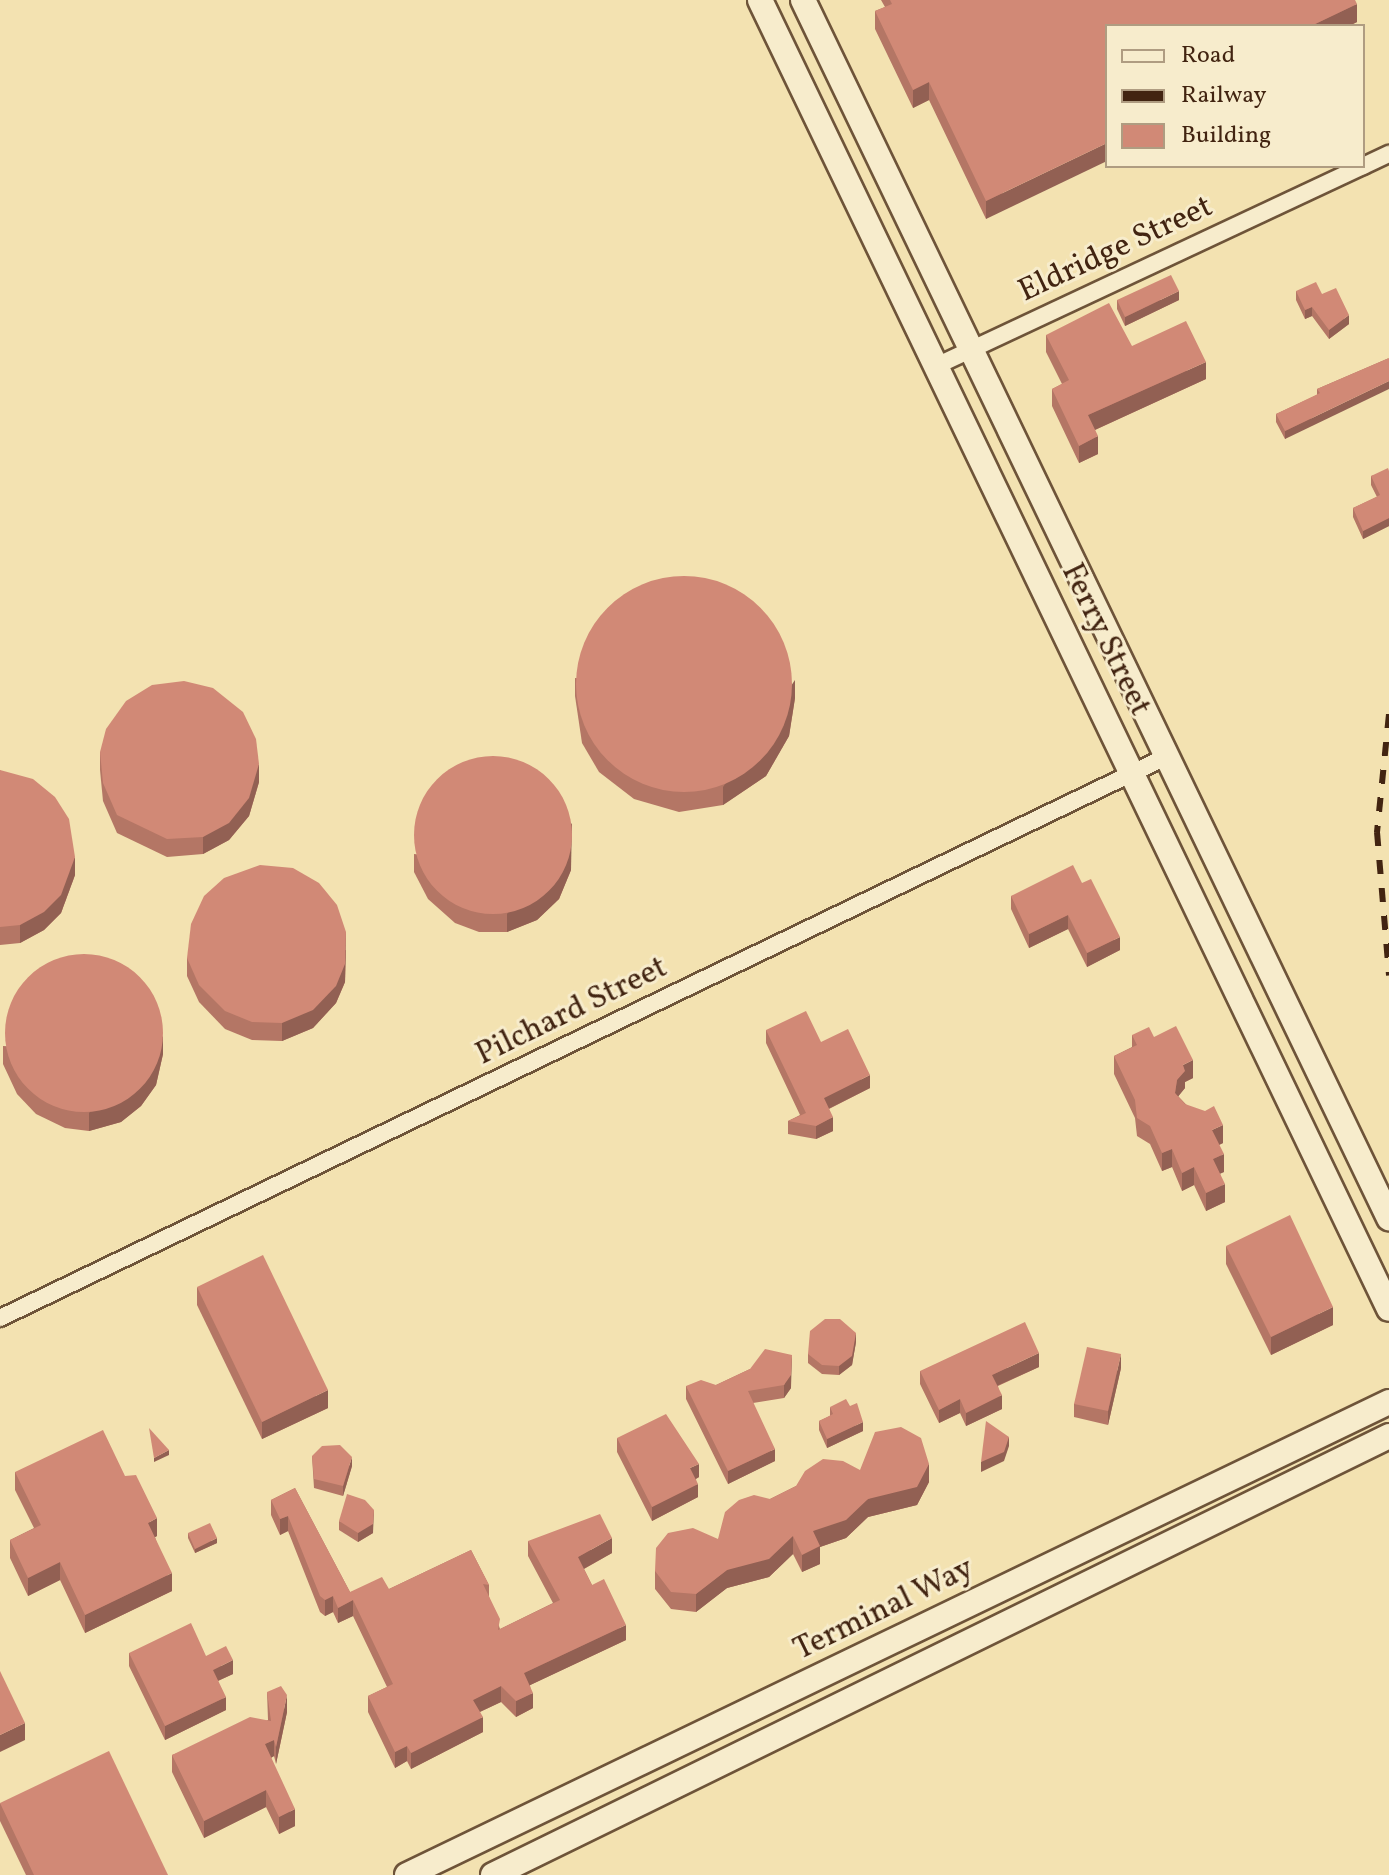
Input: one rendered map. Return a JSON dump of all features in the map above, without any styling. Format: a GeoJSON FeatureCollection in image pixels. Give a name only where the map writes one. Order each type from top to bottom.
{"type":"FeatureCollection","features":[{"type":"Feature","properties":{"kind":"main road","name":"Ferry Street"},"geometry":{"type":"LineString","coordinates":[[760,0],[1389,1309]]}},
{"type":"Feature","properties":{"kind":"main road","name":"Ferry Street"},"geometry":{"type":"LineString","coordinates":[[803,0],[1389,1218]]}},
{"type":"Feature","properties":{"kind":"main road","name":"Terminal Way"},"geometry":{"type":"LineString","coordinates":[[407,1875],[1389,1402]]}},
{"type":"Feature","properties":{"kind":"main road","name":"Terminal Way"},"geometry":{"type":"LineString","coordinates":[[493,1875],[1389,1436]]}},
{"type":"Feature","properties":{"kind":"main road"},"geometry":{"type":"LineString","coordinates":[[1348,1456],[1389,1448]]}},
{"type":"Feature","properties":{"kind":"street","name":"Eldridge Street"},"geometry":{"type":"LineString","coordinates":[[1365,165],[1389,154]]}},
{"type":"Feature","properties":{"kind":"street","name":"Eldridge Street"},"geometry":{"type":"LineString","coordinates":[[938,365],[1359,168]]}},
{"type":"Feature","properties":{"kind":"street","name":"Pilchard Street"},"geometry":{"type":"LineString","coordinates":[[0,1318],[1168,756]]}},
{"type":"Feature","properties":{"kind":"building"},"geometry":{"type":"Polygon","coordinates":[[[890,0],[1355,0],[1357,4],[1315,24],[1105,24],[1105,144],[986,201],[929,82],[913,90],[875,11],[892,4],[890,0]]]}},
{"type":"Feature","properties":{"kind":"building"},"geometry":{"type":"Polygon","coordinates":[[[1171,275],[1179,291],[1125,317],[1117,300],[1171,275]]]}},
{"type":"Feature","properties":{"kind":"building"},"geometry":{"type":"Polygon","coordinates":[[[1316,282],[1322,294],[1336,288],[1349,315],[1329,330],[1312,307],[1305,310],[1296,291],[1316,282]]]}},
{"type":"Feature","properties":{"kind":"building"},"geometry":{"type":"Polygon","coordinates":[[[1109,303],[1132,346],[1186,321],[1206,362],[1088,415],[1098,436],[1079,446],[1052,389],[1069,380],[1046,335],[1109,303]]]}},
{"type":"Feature","properties":{"kind":"building"},"geometry":{"type":"Polygon","coordinates":[[[1389,358],[1389,381],[1285,431],[1276,414],[1320,393],[1317,389],[1389,358]]]}},
{"type":"Feature","properties":{"kind":"building"},"geometry":{"type":"Polygon","coordinates":[[[1388,468],[1389,518],[1363,531],[1353,508],[1380,495],[1371,476],[1388,468]]]}},
{"type":"Feature","properties":{"kind":"building"},"geometry":{"type":"Polygon","coordinates":[[[684,576],[726,584],[761,607],[784,642],[792,684],[784,726],[761,761],[726,784],[684,792],[642,784],[607,761],[584,726],[576,684],[584,642],[607,607],[642,584],[684,576]]]}},
{"type":"Feature","properties":{"kind":"building"},"geometry":{"type":"Polygon","coordinates":[[[184,681],[213,688],[243,712],[256,739],[259,764],[249,798],[229,823],[203,837],[167,839],[117,815],[103,783],[100,752],[106,729],[126,701],[152,685],[184,681]]]}},
{"type":"Feature","properties":{"kind":"building"},"geometry":{"type":"Polygon","coordinates":[[[493,756],[523,762],[549,779],[566,805],[572,835],[566,865],[549,891],[523,908],[493,914],[463,908],[437,891],[420,865],[414,835],[420,805],[437,779],[463,762],[493,756]]]}},
{"type":"Feature","properties":{"kind":"building"},"geometry":{"type":"Polygon","coordinates":[[[0,770],[33,779],[55,797],[69,819],[75,857],[61,895],[44,912],[20,925],[0,927],[0,770]]]}},
{"type":"Feature","properties":{"kind":"building"},"geometry":{"type":"Polygon","coordinates":[[[260,865],[293,868],[319,883],[337,905],[346,932],[345,964],[336,986],[313,1010],[282,1023],[252,1022],[225,1011],[199,985],[187,958],[191,924],[204,896],[224,878],[260,865]]]}},
{"type":"Feature","properties":{"kind":"building"},"geometry":{"type":"Polygon","coordinates":[[[1073,865],[1082,883],[1091,879],[1120,937],[1087,953],[1068,915],[1029,934],[1011,896],[1073,865]]]}},
{"type":"Feature","properties":{"kind":"building"},"geometry":{"type":"Polygon","coordinates":[[[84,954],[114,960],[140,977],[157,1003],[163,1033],[157,1063],[140,1089],[114,1106],[84,1112],[54,1106],[28,1089],[11,1063],[5,1033],[11,1003],[28,977],[54,960],[84,954]]]}},
{"type":"Feature","properties":{"kind":"building"},"geometry":{"type":"Polygon","coordinates":[[[806,1011],[821,1042],[848,1029],[870,1075],[824,1098],[833,1117],[816,1126],[788,1121],[806,1113],[766,1030],[806,1011]]]}},
{"type":"Feature","properties":{"kind":"building"},"geometry":{"type":"Polygon","coordinates":[[[1176,1026],[1193,1060],[1183,1065],[1185,1071],[1177,1080],[1175,1093],[1185,1104],[1205,1111],[1214,1106],[1223,1125],[1212,1130],[1224,1154],[1213,1159],[1225,1184],[1206,1193],[1194,1167],[1182,1173],[1172,1149],[1162,1153],[1150,1126],[1137,1118],[1135,1100],[1114,1056],[1137,1045],[1132,1035],[1149,1027],[1154,1037],[1176,1026]]]}},
{"type":"Feature","properties":{"kind":"building"},"geometry":{"type":"Polygon","coordinates":[[[1290,1215],[1333,1307],[1271,1337],[1226,1246],[1290,1215]]]}},
{"type":"Feature","properties":{"kind":"building"},"geometry":{"type":"Polygon","coordinates":[[[263,1255],[328,1390],[262,1422],[197,1287],[263,1255]]]}},
{"type":"Feature","properties":{"kind":"building"},"geometry":{"type":"Polygon","coordinates":[[[825,1319],[840,1319],[856,1333],[852,1356],[839,1366],[822,1365],[808,1354],[810,1331],[825,1319]]]}},
{"type":"Feature","properties":{"kind":"building"},"geometry":{"type":"Polygon","coordinates":[[[1025,1322],[1039,1353],[992,1375],[1002,1395],[966,1413],[960,1399],[939,1410],[920,1371],[1025,1322]]]}},
{"type":"Feature","properties":{"kind":"building"},"geometry":{"type":"Polygon","coordinates":[[[1087,1347],[1121,1354],[1108,1411],[1074,1404],[1087,1347]]]}},
{"type":"Feature","properties":{"kind":"building"},"geometry":{"type":"Polygon","coordinates":[[[765,1349],[792,1355],[791,1375],[784,1385],[748,1391],[775,1449],[728,1471],[686,1386],[701,1380],[716,1385],[750,1369],[765,1349]]]}},
{"type":"Feature","properties":{"kind":"building"},"geometry":{"type":"Polygon","coordinates":[[[846,1399],[850,1406],[857,1403],[863,1422],[827,1439],[819,1421],[833,1414],[830,1407],[846,1399]]]}},
{"type":"Feature","properties":{"kind":"building"},"geometry":{"type":"Polygon","coordinates":[[[666,1414],[699,1464],[690,1468],[698,1484],[652,1507],[617,1438],[666,1414]]]}},
{"type":"Feature","properties":{"kind":"building"},"geometry":{"type":"Polygon","coordinates":[[[986,1421],[1009,1437],[1004,1452],[981,1462],[986,1421]]]}},
{"type":"Feature","properties":{"kind":"building"},"geometry":{"type":"Polygon","coordinates":[[[901,1427],[921,1438],[929,1464],[917,1487],[868,1499],[846,1520],[813,1531],[820,1546],[802,1555],[793,1536],[769,1559],[727,1570],[696,1594],[671,1592],[655,1571],[656,1548],[668,1533],[693,1528],[718,1539],[725,1512],[739,1500],[754,1495],[770,1499],[796,1486],[805,1471],[823,1459],[843,1461],[860,1470],[875,1432],[901,1427]]]}},
{"type":"Feature","properties":{"kind":"building"},"geometry":{"type":"Polygon","coordinates":[[[149,1428],[169,1450],[154,1458],[149,1428]]]}},
{"type":"Feature","properties":{"kind":"building"},"geometry":{"type":"Polygon","coordinates":[[[103,1430],[125,1476],[136,1475],[157,1518],[148,1523],[172,1573],[85,1615],[60,1562],[28,1578],[10,1540],[41,1525],[15,1472],[103,1430]]]}},
{"type":"Feature","properties":{"kind":"building"},"geometry":{"type":"Polygon","coordinates":[[[340,1445],[352,1457],[343,1486],[314,1479],[312,1456],[322,1446],[340,1445]]]}},
{"type":"Feature","properties":{"kind":"building"},"geometry":{"type":"Polygon","coordinates":[[[295,1488],[350,1592],[382,1577],[389,1589],[471,1550],[489,1585],[483,1584],[500,1619],[498,1630],[560,1600],[528,1541],[600,1514],[612,1538],[578,1557],[592,1585],[604,1579],[626,1625],[524,1673],[533,1693],[516,1701],[501,1686],[473,1700],[483,1717],[411,1753],[407,1746],[395,1752],[368,1696],[393,1684],[353,1600],[338,1608],[333,1596],[325,1600],[320,1596],[288,1516],[280,1519],[271,1500],[295,1488]]]}},
{"type":"Feature","properties":{"kind":"building"},"geometry":{"type":"Polygon","coordinates":[[[347,1494],[365,1500],[374,1510],[373,1524],[358,1533],[339,1521],[347,1494]]]}},
{"type":"Feature","properties":{"kind":"building"},"geometry":{"type":"Polygon","coordinates":[[[210,1523],[217,1538],[195,1549],[188,1533],[210,1523]]]}},
{"type":"Feature","properties":{"kind":"building"},"geometry":{"type":"Polygon","coordinates":[[[191,1623],[206,1656],[226,1646],[233,1660],[213,1670],[226,1697],[165,1726],[129,1653],[191,1623]]]}},
{"type":"Feature","properties":{"kind":"building"},"geometry":{"type":"Polygon","coordinates":[[[0,1671],[25,1723],[0,1735],[0,1671]]]}},
{"type":"Feature","properties":{"kind":"building"},"geometry":{"type":"Polygon","coordinates":[[[281,1686],[287,1695],[276,1747],[274,1740],[265,1744],[295,1809],[279,1817],[266,1790],[204,1821],[172,1755],[250,1717],[271,1721],[267,1692],[281,1686]]]}},
{"type":"Feature","properties":{"kind":"building"},"geometry":{"type":"Polygon","coordinates":[[[109,1751],[168,1875],[34,1875],[0,1803],[109,1751]]]}},
{"type":"Feature","properties":{"kind":"railway"},"geometry":{"type":"LineString","coordinates":[[1389,714],[1377,832],[1389,976]]}}]}
